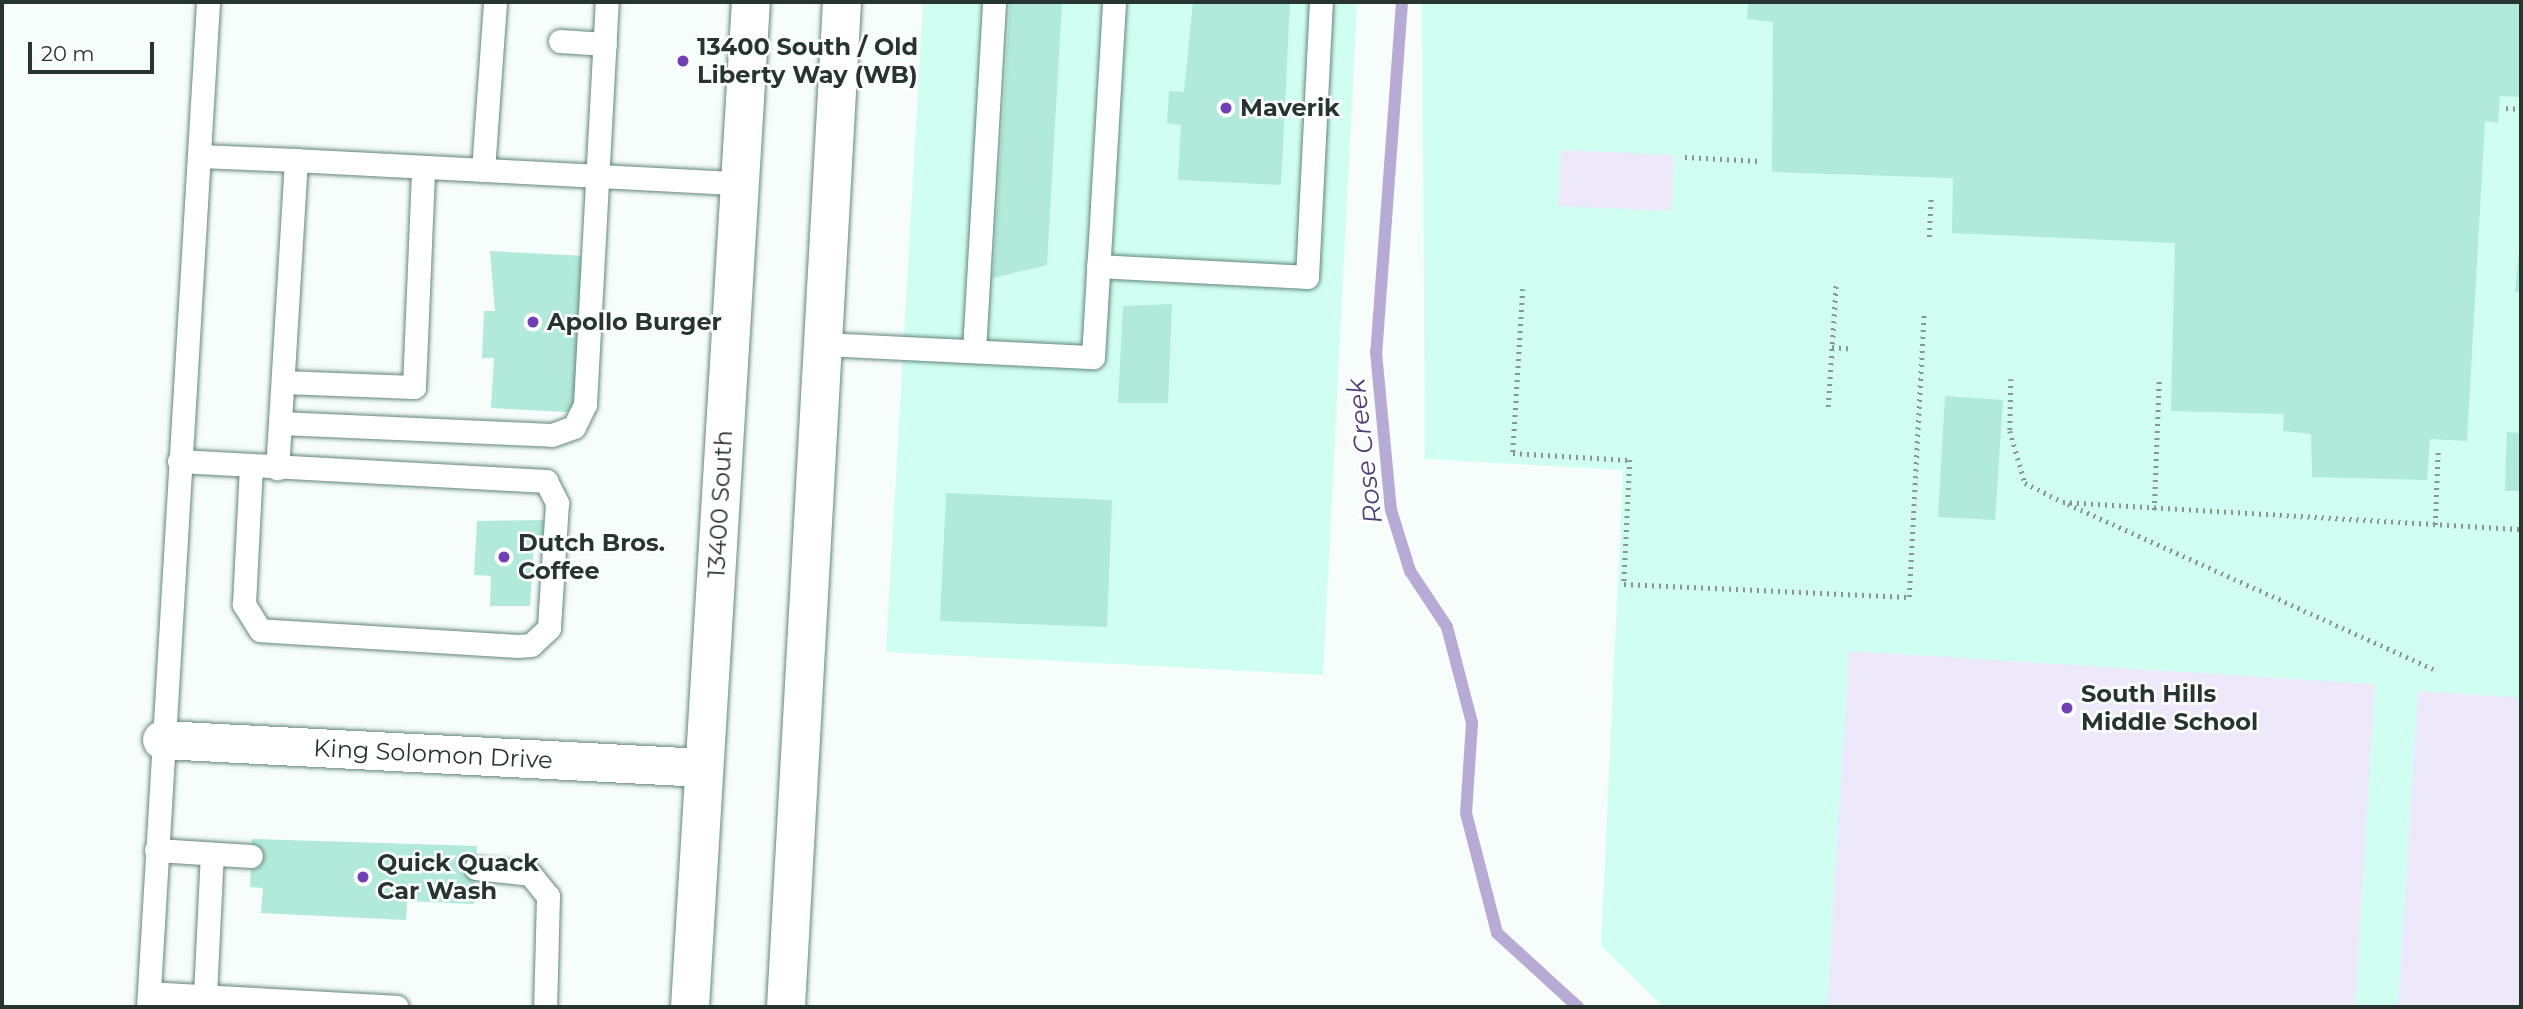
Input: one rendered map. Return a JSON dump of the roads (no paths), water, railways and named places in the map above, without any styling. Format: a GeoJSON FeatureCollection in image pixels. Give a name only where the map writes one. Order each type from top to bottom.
{"type":"FeatureCollection","features":[{"type":"Feature","properties":{"kind":"main road","name":"13400 South"},"geometry":{"type":"LineString","coordinates":[[690,1007],[751,2]]}},
{"type":"Feature","properties":{"kind":"main road"},"geometry":{"type":"LineString","coordinates":[[786,1007],[842,2]]}},
{"type":"Feature","properties":{"kind":"main road","name":"King Solomon Drive"},"geometry":{"type":"LineString","coordinates":[[162,740],[704,768]]}},
{"type":"Feature","properties":{"kind":"lane"},"geometry":{"type":"LineString","coordinates":[[208,2],[162,740],[149,1000],[205,995],[397,1007]]}},
{"type":"Feature","properties":{"kind":"lane"},"geometry":{"type":"LineString","coordinates":[[483,170],[502,38],[495,2]]}},
{"type":"Feature","properties":{"kind":"lane"},"geometry":{"type":"LineString","coordinates":[[280,423],[552,435],[574,427],[585,404],[607,2]]}},
{"type":"Feature","properties":{"kind":"lane"},"geometry":{"type":"LineString","coordinates":[[974,351],[994,2]]}},
{"type":"Feature","properties":{"kind":"lane"},"geometry":{"type":"LineString","coordinates":[[824,344],[1093,357],[1114,2]]}},
{"type":"Feature","properties":{"kind":"lane"},"geometry":{"type":"LineString","coordinates":[[1098,266],[1307,277],[1321,2]]}},
{"type":"Feature","properties":{"kind":"lane"},"geometry":{"type":"LineString","coordinates":[[560,41],[605,44]]}},
{"type":"Feature","properties":{"kind":"lane"},"geometry":{"type":"LineString","coordinates":[[198,156],[740,183]]}},
{"type":"Feature","properties":{"kind":"lane"},"geometry":{"type":"LineString","coordinates":[[277,468],[296,160]]}},
{"type":"Feature","properties":{"kind":"lane"},"geometry":{"type":"LineString","coordinates":[[283,382],[414,387],[423,168]]}},
{"type":"Feature","properties":{"kind":"lane"},"geometry":{"type":"LineString","coordinates":[[179,461],[469,480],[534,477],[554,491],[552,616],[531,645],[260,630],[244,604],[251,466]]}},
{"type":"Feature","properties":{"kind":"lane"},"geometry":{"type":"LineString","coordinates":[[156,850],[251,856]]}},
{"type":"Feature","properties":{"kind":"lane"},"geometry":{"type":"LineString","coordinates":[[205,995],[212,854]]}},
{"type":"Feature","properties":{"kind":"lane"},"geometry":{"type":"LineString","coordinates":[[476,868],[530,874],[548,896],[545,1007]]}},
{"type":"Feature","properties":{"kind":"waterway","name":"Rose Creek"},"geometry":{"type":"LineString","coordinates":[[1402,2],[1376,352],[1391,510],[1410,571],[1447,627],[1472,723],[1466,813],[1497,933],[1578,1007]]}},
{"type":"Feature","properties":{"kind":"place","name":"13400 South / Old Liberty Way (WB)"},"geometry":{"type":"Point","coordinates":[683,61]}},
{"type":"Feature","properties":{"kind":"place","name":"Maverik"},"geometry":{"type":"Point","coordinates":[1226,108]}},
{"type":"Feature","properties":{"kind":"place","name":"Apollo Burger"},"geometry":{"type":"Point","coordinates":[533,322]}},
{"type":"Feature","properties":{"kind":"place","name":"Dutch Bros. Coffee"},"geometry":{"type":"Point","coordinates":[504,557]}},
{"type":"Feature","properties":{"kind":"place","name":"South Hills Middle School"},"geometry":{"type":"Point","coordinates":[2067,708]}},
{"type":"Feature","properties":{"kind":"place","name":"Quick Quack Car Wash"},"geometry":{"type":"Point","coordinates":[363,877]}}]}
